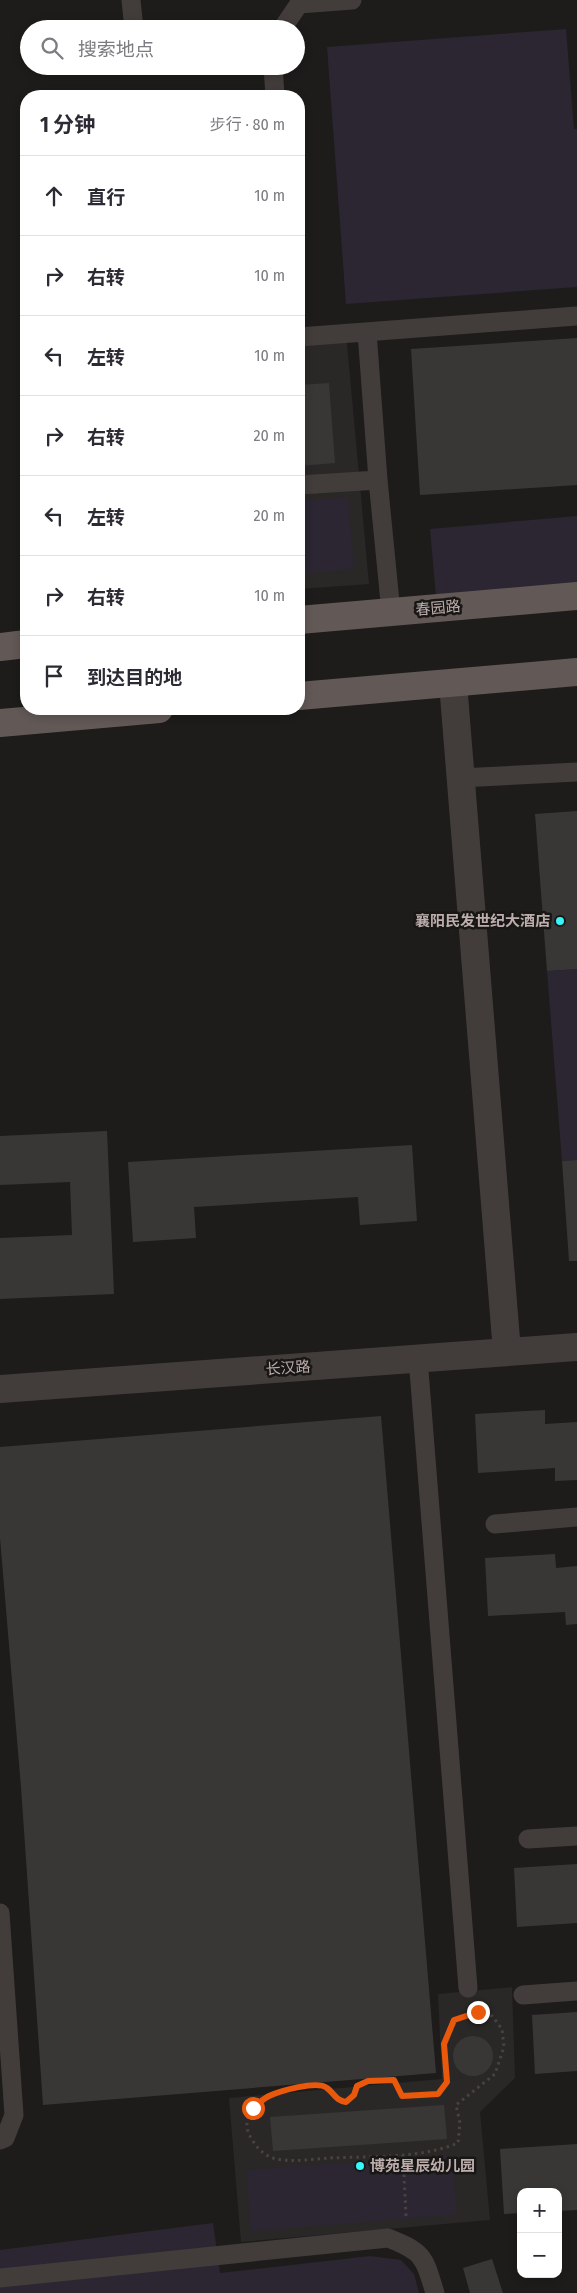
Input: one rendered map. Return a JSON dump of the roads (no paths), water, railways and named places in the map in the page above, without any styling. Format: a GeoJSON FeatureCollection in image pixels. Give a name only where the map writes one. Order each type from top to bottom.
{"type":"FeatureCollection","features":[{"type":"Feature","properties":{"kind":"main road","name":"春园路"},"geometry":{"type":"LineString","coordinates":[[305,619],[577,596]]}},
{"type":"Feature","properties":{"kind":"main road"},"geometry":{"type":"LineString","coordinates":[[0,647],[20,645]]}},
{"type":"Feature","properties":{"kind":"main road"},"geometry":{"type":"LineString","coordinates":[[305,695],[577,672]]}},
{"type":"Feature","properties":{"kind":"main road"},"geometry":{"type":"LineString","coordinates":[[0,723],[91,715]]}},
{"type":"Feature","properties":{"kind":"street"},"geometry":{"type":"LineString","coordinates":[[453,683],[507,1352]]}},
{"type":"Feature","properties":{"kind":"street","name":"长汉路"},"geometry":{"type":"LineString","coordinates":[[0,1389],[577,1347]]}},
{"type":"Feature","properties":{"kind":"lane"},"geometry":{"type":"LineString","coordinates":[[131,0],[133,20]]}},
{"type":"Feature","properties":{"kind":"lane"},"geometry":{"type":"LineString","coordinates":[[288,20],[299,4],[352,0]]}},
{"type":"Feature","properties":{"kind":"lane"},"geometry":{"type":"LineString","coordinates":[[274,75],[275,90]]}},
{"type":"Feature","properties":{"kind":"lane"},"geometry":{"type":"LineString","coordinates":[[305,337],[577,316]]}},
{"type":"Feature","properties":{"kind":"lane"},"geometry":{"type":"LineString","coordinates":[[367,332],[378,480],[391,612]]}},
{"type":"Feature","properties":{"kind":"lane"},"geometry":{"type":"LineString","coordinates":[[305,485],[378,480]]}},
{"type":"Feature","properties":{"kind":"lane"},"geometry":{"type":"LineString","coordinates":[[460,778],[577,772]]}},
{"type":"Feature","properties":{"kind":"lane"},"geometry":{"type":"LineString","coordinates":[[418,1358],[468,1988]]}},
{"type":"Feature","properties":{"kind":"lane"},"geometry":{"type":"LineString","coordinates":[[495,1524],[577,1517]]}},
{"type":"Feature","properties":{"kind":"lane"},"geometry":{"type":"LineString","coordinates":[[528,1838],[577,1836]]}},
{"type":"Feature","properties":{"kind":"lane"},"geometry":{"type":"LineString","coordinates":[[0,1913],[14,2115],[5,2138],[0,2140]]}},
{"type":"Feature","properties":{"kind":"lane"},"geometry":{"type":"LineString","coordinates":[[523,1995],[577,1991]]}},
{"type":"Feature","properties":{"kind":"lane"},"geometry":{"type":"LineString","coordinates":[[0,2278],[388,2238],[412,2248],[426,2262],[435,2293]]}},
{"type":"Feature","properties":{"kind":"place","name":"襄阳民发世纪大酒店"},"geometry":{"type":"Point","coordinates":[560,921]}},
{"type":"Feature","properties":{"kind":"place","name":"博苑星辰幼儿园"},"geometry":{"type":"Point","coordinates":[360,2166]}}]}
